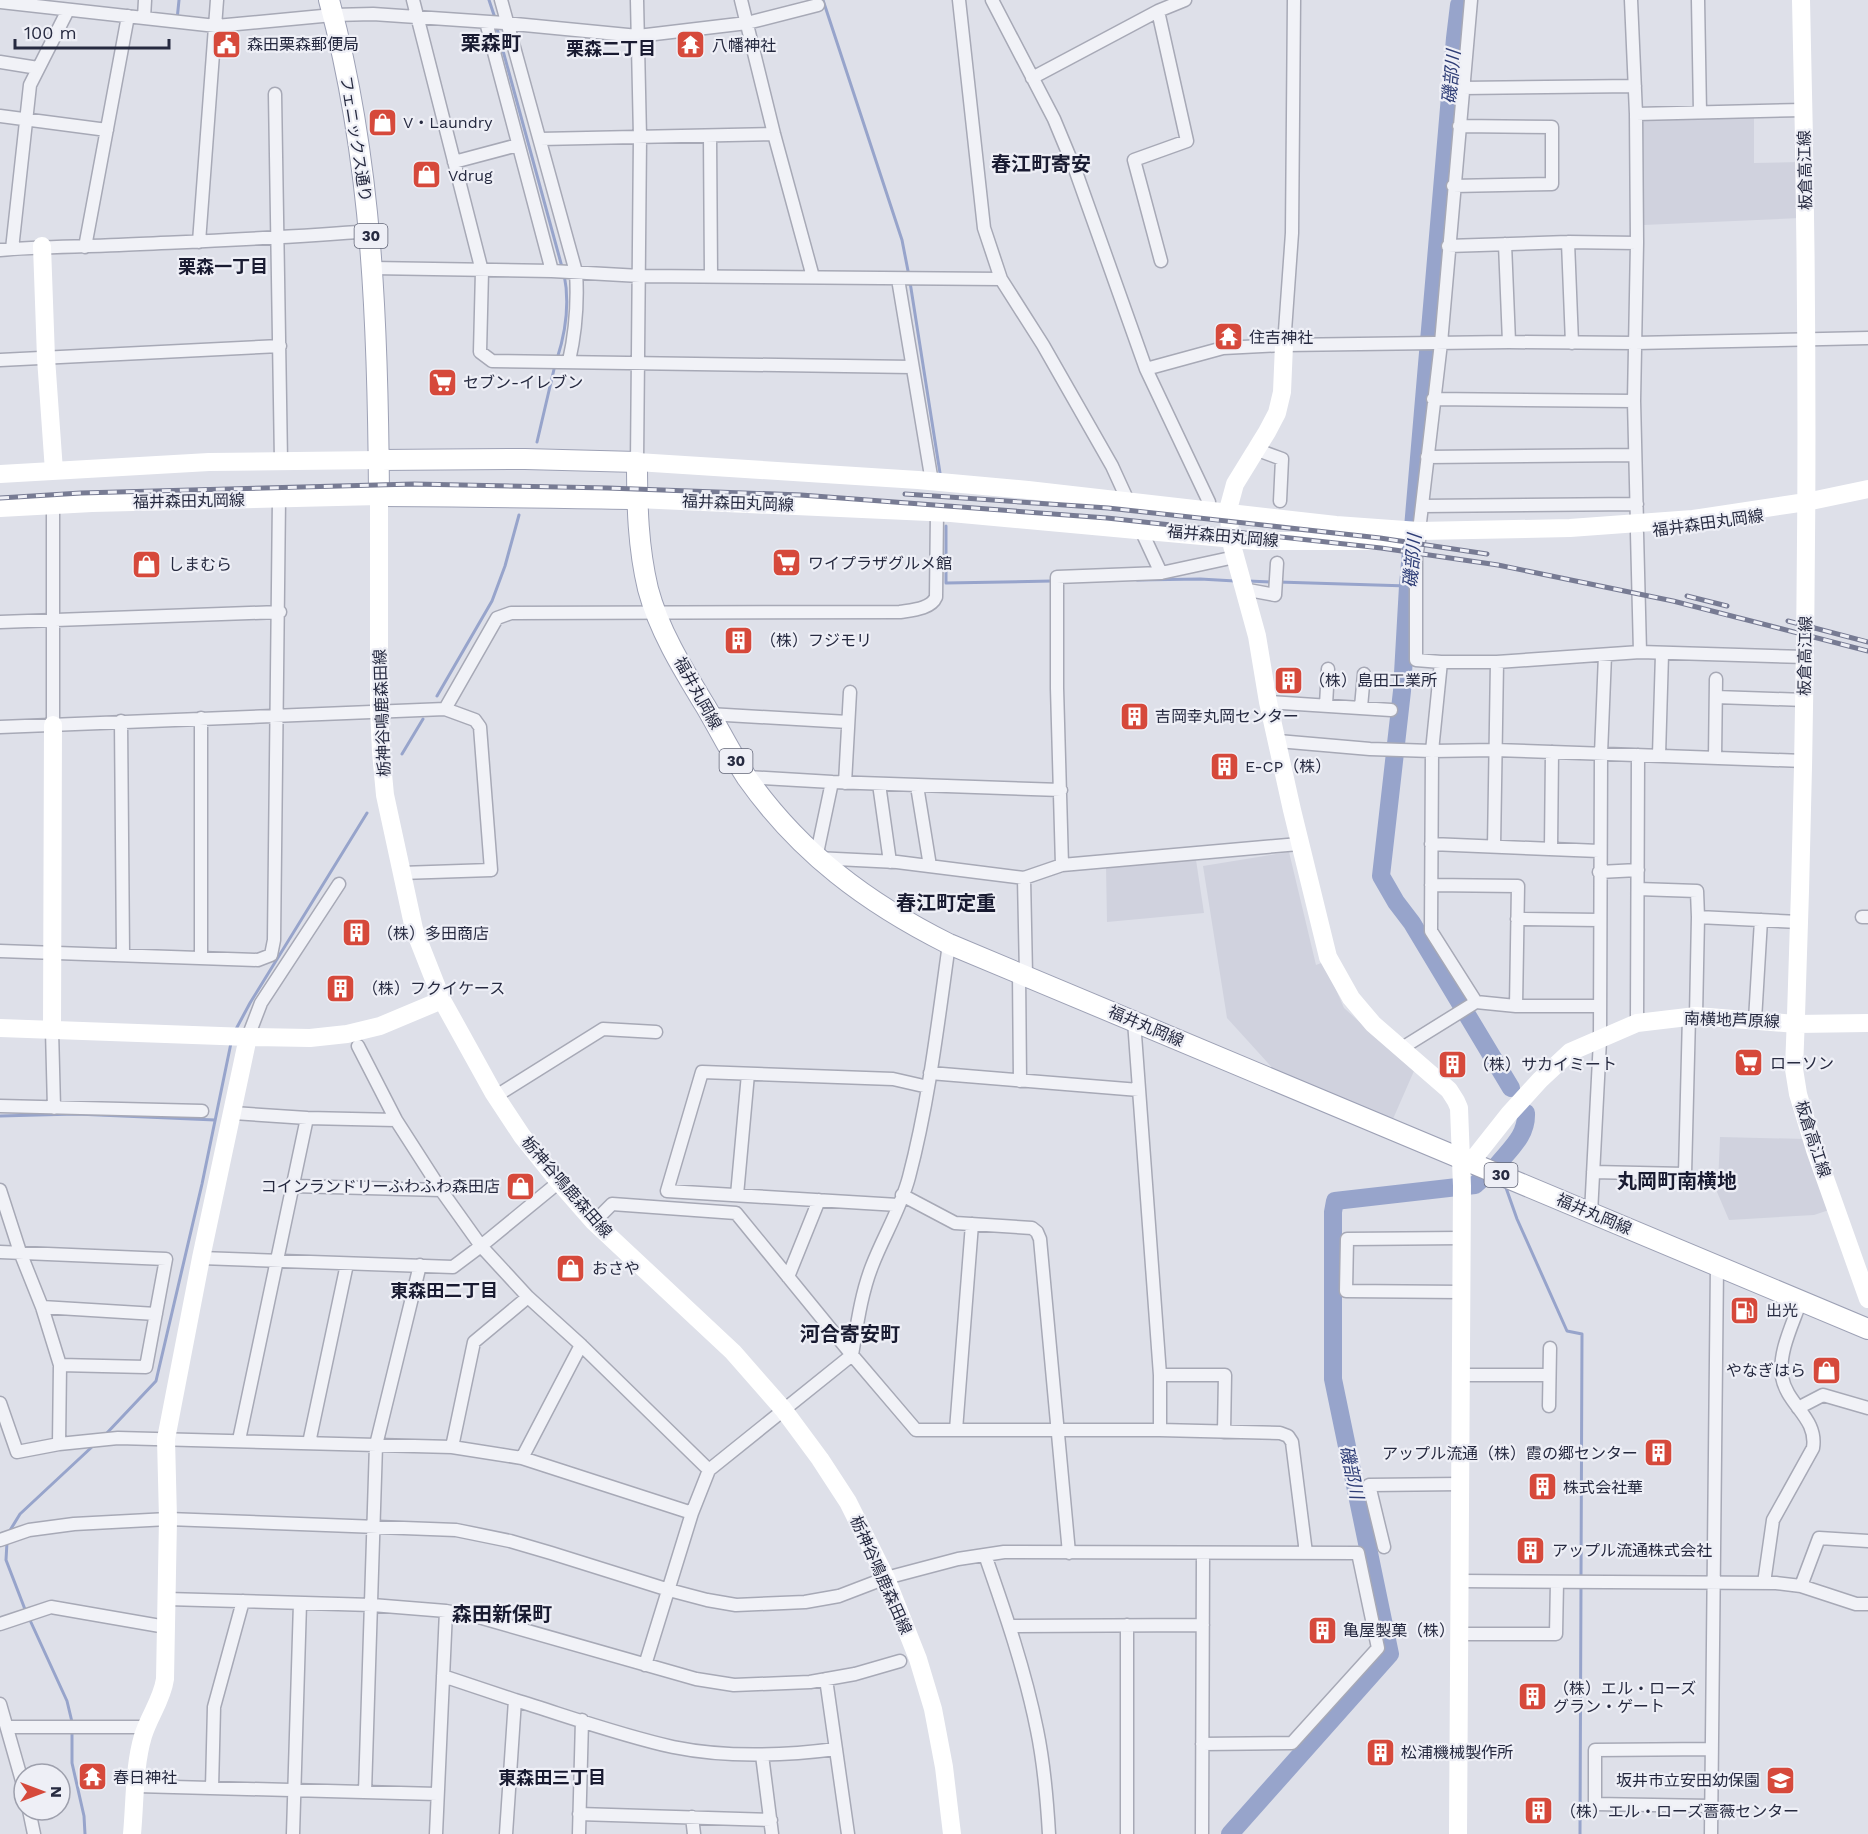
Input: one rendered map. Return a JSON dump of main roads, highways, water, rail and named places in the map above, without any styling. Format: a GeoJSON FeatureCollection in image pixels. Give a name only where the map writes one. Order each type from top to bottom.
{"type":"FeatureCollection","features":[{"type":"Feature","properties":{"kind":"main road","name":"板倉高江線"},"geometry":{"type":"LineString","coordinates":[[1801,0],[1806,340],[1806,657],[1794,1069],[1798,1094],[1868,1299]]}},
{"type":"Feature","properties":{"kind":"main road","name":"フェニックス通り"},"geometry":{"type":"LineString","coordinates":[[331,7],[351,99],[370,231],[377,358],[379,460]]}},
{"type":"Feature","properties":{"kind":"main road"},"geometry":{"type":"LineString","coordinates":[[42,246],[46,358],[54,471]]}},
{"type":"Feature","properties":{"kind":"main road"},"geometry":{"type":"LineString","coordinates":[[1284,345],[1282,392],[1277,413],[1235,484],[1230,499],[1230,538],[1257,636],[1268,702],[1299,844],[1328,957],[1351,998],[1373,1024],[1449,1090],[1459,1108],[1466,1160],[1462,1238],[1458,1834]]}},
{"type":"Feature","properties":{"kind":"main road"},"geometry":{"type":"LineString","coordinates":[[0,474],[209,462],[502,459],[638,462]]}},
{"type":"Feature","properties":{"kind":"main road","name":"30"},"geometry":{"type":"LineString","coordinates":[[379,460],[379,496]]}},
{"type":"Feature","properties":{"kind":"main road","name":"福井森田丸岡線"},"geometry":{"type":"LineString","coordinates":[[638,462],[932,482],[1128,501],[1413,536]]}},
{"type":"Feature","properties":{"kind":"main road","name":"福井丸岡線"},"geometry":{"type":"LineString","coordinates":[[638,462],[637,499],[641,553],[649,592],[681,667],[747,777],[782,822],[816,858],[885,909],[949,944],[1868,1329]]}},
{"type":"Feature","properties":{"kind":"main road","name":"福井森田丸岡線"},"geometry":{"type":"LineString","coordinates":[[637,499],[937,512],[1295,542],[1539,529],[1637,528],[1731,522],[1786,511],[1806,502],[1868,489]]}},
{"type":"Feature","properties":{"kind":"main road"},"geometry":{"type":"LineString","coordinates":[[379,496],[637,499]]}},
{"type":"Feature","properties":{"kind":"main road","name":"福井森田丸岡線"},"geometry":{"type":"LineString","coordinates":[[0,508],[379,496]]}},
{"type":"Feature","properties":{"kind":"main road","name":"栃神谷鳴鹿森田線"},"geometry":{"type":"LineString","coordinates":[[379,496],[379,710],[385,795],[414,929],[442,1000],[496,1096],[522,1136],[559,1182],[594,1222],[733,1352],[783,1409],[848,1502],[886,1578],[918,1659],[933,1708],[944,1767],[952,1834]]}},
{"type":"Feature","properties":{"kind":"main road"},"geometry":{"type":"LineString","coordinates":[[52,1029],[53,725]]}},
{"type":"Feature","properties":{"kind":"main road"},"geometry":{"type":"LineString","coordinates":[[0,1028],[310,1038],[347,1034],[380,1026],[442,1000]]}},
{"type":"Feature","properties":{"kind":"main road","name":"南横地芦原線"},"geometry":{"type":"LineString","coordinates":[[1466,1160],[1540,1080],[1570,1052],[1637,1023],[1693,1016],[1796,1024],[1868,1023]]}},
{"type":"Feature","properties":{"kind":"main road"},"geometry":{"type":"LineString","coordinates":[[132,1834],[140,1748],[146,1727],[164,1688],[168,1519],[166,1439],[201,1258],[233,1113],[238,1036]]}},
{"type":"Feature","properties":{"kind":"waterway"},"geometry":{"type":"LineString","coordinates":[[177,20],[179,0]]}},
{"type":"Feature","properties":{"kind":"waterway"},"geometry":{"type":"LineString","coordinates":[[489,0],[495,18]]}},
{"type":"Feature","properties":{"kind":"waterway"},"geometry":{"type":"LineString","coordinates":[[823,0],[902,240],[909,276]]}},
{"type":"Feature","properties":{"kind":"waterway","name":"磯部川"},"geometry":{"type":"LineString","coordinates":[[1464,0],[1459,5],[1455,38],[1408,586],[1402,691],[1381,876],[1412,923],[1511,1088]]}},
{"type":"Feature","properties":{"kind":"waterway"},"geometry":{"type":"LineString","coordinates":[[496,25],[562,267]]}},
{"type":"Feature","properties":{"kind":"waterway"},"geometry":{"type":"LineString","coordinates":[[557,359],[566,317],[567,296],[564,274]]}},
{"type":"Feature","properties":{"kind":"waterway"},"geometry":{"type":"LineString","coordinates":[[910,282],[940,473]]}},
{"type":"Feature","properties":{"kind":"waterway"},"geometry":{"type":"LineString","coordinates":[[537,442],[555,365]]}},
{"type":"Feature","properties":{"kind":"waterway"},"geometry":{"type":"LineString","coordinates":[[437,696],[492,601],[505,566],[519,515]]}},
{"type":"Feature","properties":{"kind":"waterway"},"geometry":{"type":"LineString","coordinates":[[946,526],[946,583],[1052,581]]}},
{"type":"Feature","properties":{"kind":"waterway"},"geometry":{"type":"LineString","coordinates":[[1137,580],[1235,581]]}},
{"type":"Feature","properties":{"kind":"waterway"},"geometry":{"type":"LineString","coordinates":[[1248,581],[1271,582]]}},
{"type":"Feature","properties":{"kind":"waterway"},"geometry":{"type":"LineString","coordinates":[[1278,582],[1408,586]]}},
{"type":"Feature","properties":{"kind":"waterway"},"geometry":{"type":"LineString","coordinates":[[402,754],[423,719]]}},
{"type":"Feature","properties":{"kind":"waterway"},"geometry":{"type":"LineString","coordinates":[[235,1031],[367,813]]}},
{"type":"Feature","properties":{"kind":"waterway"},"geometry":{"type":"LineString","coordinates":[[106,1434],[156,1381],[202,1184],[231,1043]]}},
{"type":"Feature","properties":{"kind":"waterway","name":"磯部川"},"geometry":{"type":"LineString","coordinates":[[1498,1164],[1521,1135],[1526,1113]]}},
{"type":"Feature","properties":{"kind":"waterway"},"geometry":{"type":"LineString","coordinates":[[0,1116],[76,1114],[215,1120]]}},
{"type":"Feature","properties":{"kind":"waterway","name":"磯部川"},"geometry":{"type":"LineString","coordinates":[[1230,1834],[1390,1654],[1333,1379],[1333,1212],[1335,1201],[1475,1185],[1485,1176]]}},
{"type":"Feature","properties":{"kind":"waterway"},"geometry":{"type":"LineString","coordinates":[[1505,1185],[1517,1219],[1567,1331],[1582,1334],[1581,1577]]}},
{"type":"Feature","properties":{"kind":"waterway"},"geometry":{"type":"LineString","coordinates":[[9,1532],[20,1514],[94,1445]]}},
{"type":"Feature","properties":{"kind":"waterway"},"geometry":{"type":"LineString","coordinates":[[7,1542],[6,1560],[26,1612]]}},
{"type":"Feature","properties":{"kind":"waterway"},"geometry":{"type":"LineString","coordinates":[[1580,1834],[1581,1584]]}},
{"type":"Feature","properties":{"kind":"waterway"},"geometry":{"type":"LineString","coordinates":[[29,1618],[67,1701],[72,1722]]}},
{"type":"Feature","properties":{"kind":"waterway"},"geometry":{"type":"LineString","coordinates":[[72,1729],[72,1763],[84,1816],[85,1834]]}},
{"type":"Feature","properties":{"kind":"railway"},"geometry":{"type":"LineString","coordinates":[[0,498],[81,493],[414,484],[801,495],[1107,518],[1381,548],[1498,565],[1673,601],[1868,651]]}},
{"type":"Feature","properties":{"kind":"railway"},"geometry":{"type":"LineString","coordinates":[[905,494],[1108,508],[1380,538],[1487,554]]}},
{"type":"Feature","properties":{"kind":"railway"},"geometry":{"type":"LineString","coordinates":[[1687,596],[1727,606]]}},
{"type":"Feature","properties":{"kind":"railway"},"geometry":{"type":"LineString","coordinates":[[1788,621],[1868,642]]}},
{"type":"Feature","properties":{"kind":"place","name":"森田栗森郵便局"},"geometry":{"type":"Point","coordinates":[226,44]}},
{"type":"Feature","properties":{"kind":"place","name":"八幡神社"},"geometry":{"type":"Point","coordinates":[691,45]}},
{"type":"Feature","properties":{"kind":"place","name":"V・Laundry"},"geometry":{"type":"Point","coordinates":[382,122]}},
{"type":"Feature","properties":{"kind":"place","name":"Vdrug"},"geometry":{"type":"Point","coordinates":[427,175]}},
{"type":"Feature","properties":{"kind":"place","name":"住吉神社"},"geometry":{"type":"Point","coordinates":[1228,337]}},
{"type":"Feature","properties":{"kind":"place","name":"セブン-イレブン"},"geometry":{"type":"Point","coordinates":[442,382]}},
{"type":"Feature","properties":{"kind":"place","name":"ワイプラザグルメ館"},"geometry":{"type":"Point","coordinates":[787,563]}},
{"type":"Feature","properties":{"kind":"place","name":"しまむら"},"geometry":{"type":"Point","coordinates":[147,564]}},
{"type":"Feature","properties":{"kind":"place","name":"（株）フジモリ"},"geometry":{"type":"Point","coordinates":[739,640]}},
{"type":"Feature","properties":{"kind":"place","name":"（株）島田工業所"},"geometry":{"type":"Point","coordinates":[1288,680]}},
{"type":"Feature","properties":{"kind":"place","name":"吉岡幸丸岡センター"},"geometry":{"type":"Point","coordinates":[1134,716]}},
{"type":"Feature","properties":{"kind":"place","name":"E-CP（株）"},"geometry":{"type":"Point","coordinates":[1224,766]}},
{"type":"Feature","properties":{"kind":"place","name":"（株）多田商店"},"geometry":{"type":"Point","coordinates":[356,933]}},
{"type":"Feature","properties":{"kind":"place","name":"（株）フクイケース"},"geometry":{"type":"Point","coordinates":[341,988]}},
{"type":"Feature","properties":{"kind":"place","name":"ローソン"},"geometry":{"type":"Point","coordinates":[1749,1063]}},
{"type":"Feature","properties":{"kind":"place","name":"（株）サカイミート"},"geometry":{"type":"Point","coordinates":[1452,1064]}},
{"type":"Feature","properties":{"kind":"place","name":"コインランドリーふわふわ森田店"},"geometry":{"type":"Point","coordinates":[521,1186]}},
{"type":"Feature","properties":{"kind":"place","name":"おさや"},"geometry":{"type":"Point","coordinates":[571,1268]}},
{"type":"Feature","properties":{"kind":"place","name":"出光"},"geometry":{"type":"Point","coordinates":[1745,1310]}},
{"type":"Feature","properties":{"kind":"place","name":"やなぎはら"},"geometry":{"type":"Point","coordinates":[1827,1370]}},
{"type":"Feature","properties":{"kind":"place","name":"アップル流通（株）霞の郷センター"},"geometry":{"type":"Point","coordinates":[1659,1453]}},
{"type":"Feature","properties":{"kind":"place","name":"株式会社華"},"geometry":{"type":"Point","coordinates":[1542,1487]}},
{"type":"Feature","properties":{"kind":"place","name":"アップル流通株式会社"},"geometry":{"type":"Point","coordinates":[1531,1550]}},
{"type":"Feature","properties":{"kind":"place","name":"亀屋製菓（株）"},"geometry":{"type":"Point","coordinates":[1322,1630]}},
{"type":"Feature","properties":{"kind":"place","name":"（株）エル・ローズ グラン・ゲート"},"geometry":{"type":"Point","coordinates":[1532,1697]}},
{"type":"Feature","properties":{"kind":"place","name":"松浦機械製作所"},"geometry":{"type":"Point","coordinates":[1380,1752]}},
{"type":"Feature","properties":{"kind":"place","name":"春日神社"},"geometry":{"type":"Point","coordinates":[92,1777]}},
{"type":"Feature","properties":{"kind":"place","name":"坂井市立安田幼保園"},"geometry":{"type":"Point","coordinates":[1781,1780]}},
{"type":"Feature","properties":{"kind":"place","name":"（株）エル・ローズ薔薇センター"},"geometry":{"type":"Point","coordinates":[1539,1811]}},
{"type":"Feature","properties":{"kind":"district","name":"栗森町"},"geometry":{"type":"Point","coordinates":[491,43]}},
{"type":"Feature","properties":{"kind":"district","name":"栗森二丁目"},"geometry":{"type":"Point","coordinates":[611,48]}},
{"type":"Feature","properties":{"kind":"district","name":"春江町寄安"},"geometry":{"type":"Point","coordinates":[1041,164]}},
{"type":"Feature","properties":{"kind":"district","name":"栗森一丁目"},"geometry":{"type":"Point","coordinates":[223,266]}},
{"type":"Feature","properties":{"kind":"district","name":"春江町定重"},"geometry":{"type":"Point","coordinates":[946,903]}},
{"type":"Feature","properties":{"kind":"district","name":"丸岡町南横地"},"geometry":{"type":"Point","coordinates":[1677,1181]}},
{"type":"Feature","properties":{"kind":"district","name":"東森田二丁目"},"geometry":{"type":"Point","coordinates":[444,1290]}},
{"type":"Feature","properties":{"kind":"district","name":"河合寄安町"},"geometry":{"type":"Point","coordinates":[850,1334]}},
{"type":"Feature","properties":{"kind":"district","name":"森田新保町"},"geometry":{"type":"Point","coordinates":[502,1614]}},
{"type":"Feature","properties":{"kind":"district","name":"東森田三丁目"},"geometry":{"type":"Point","coordinates":[552,1777]}}]}
